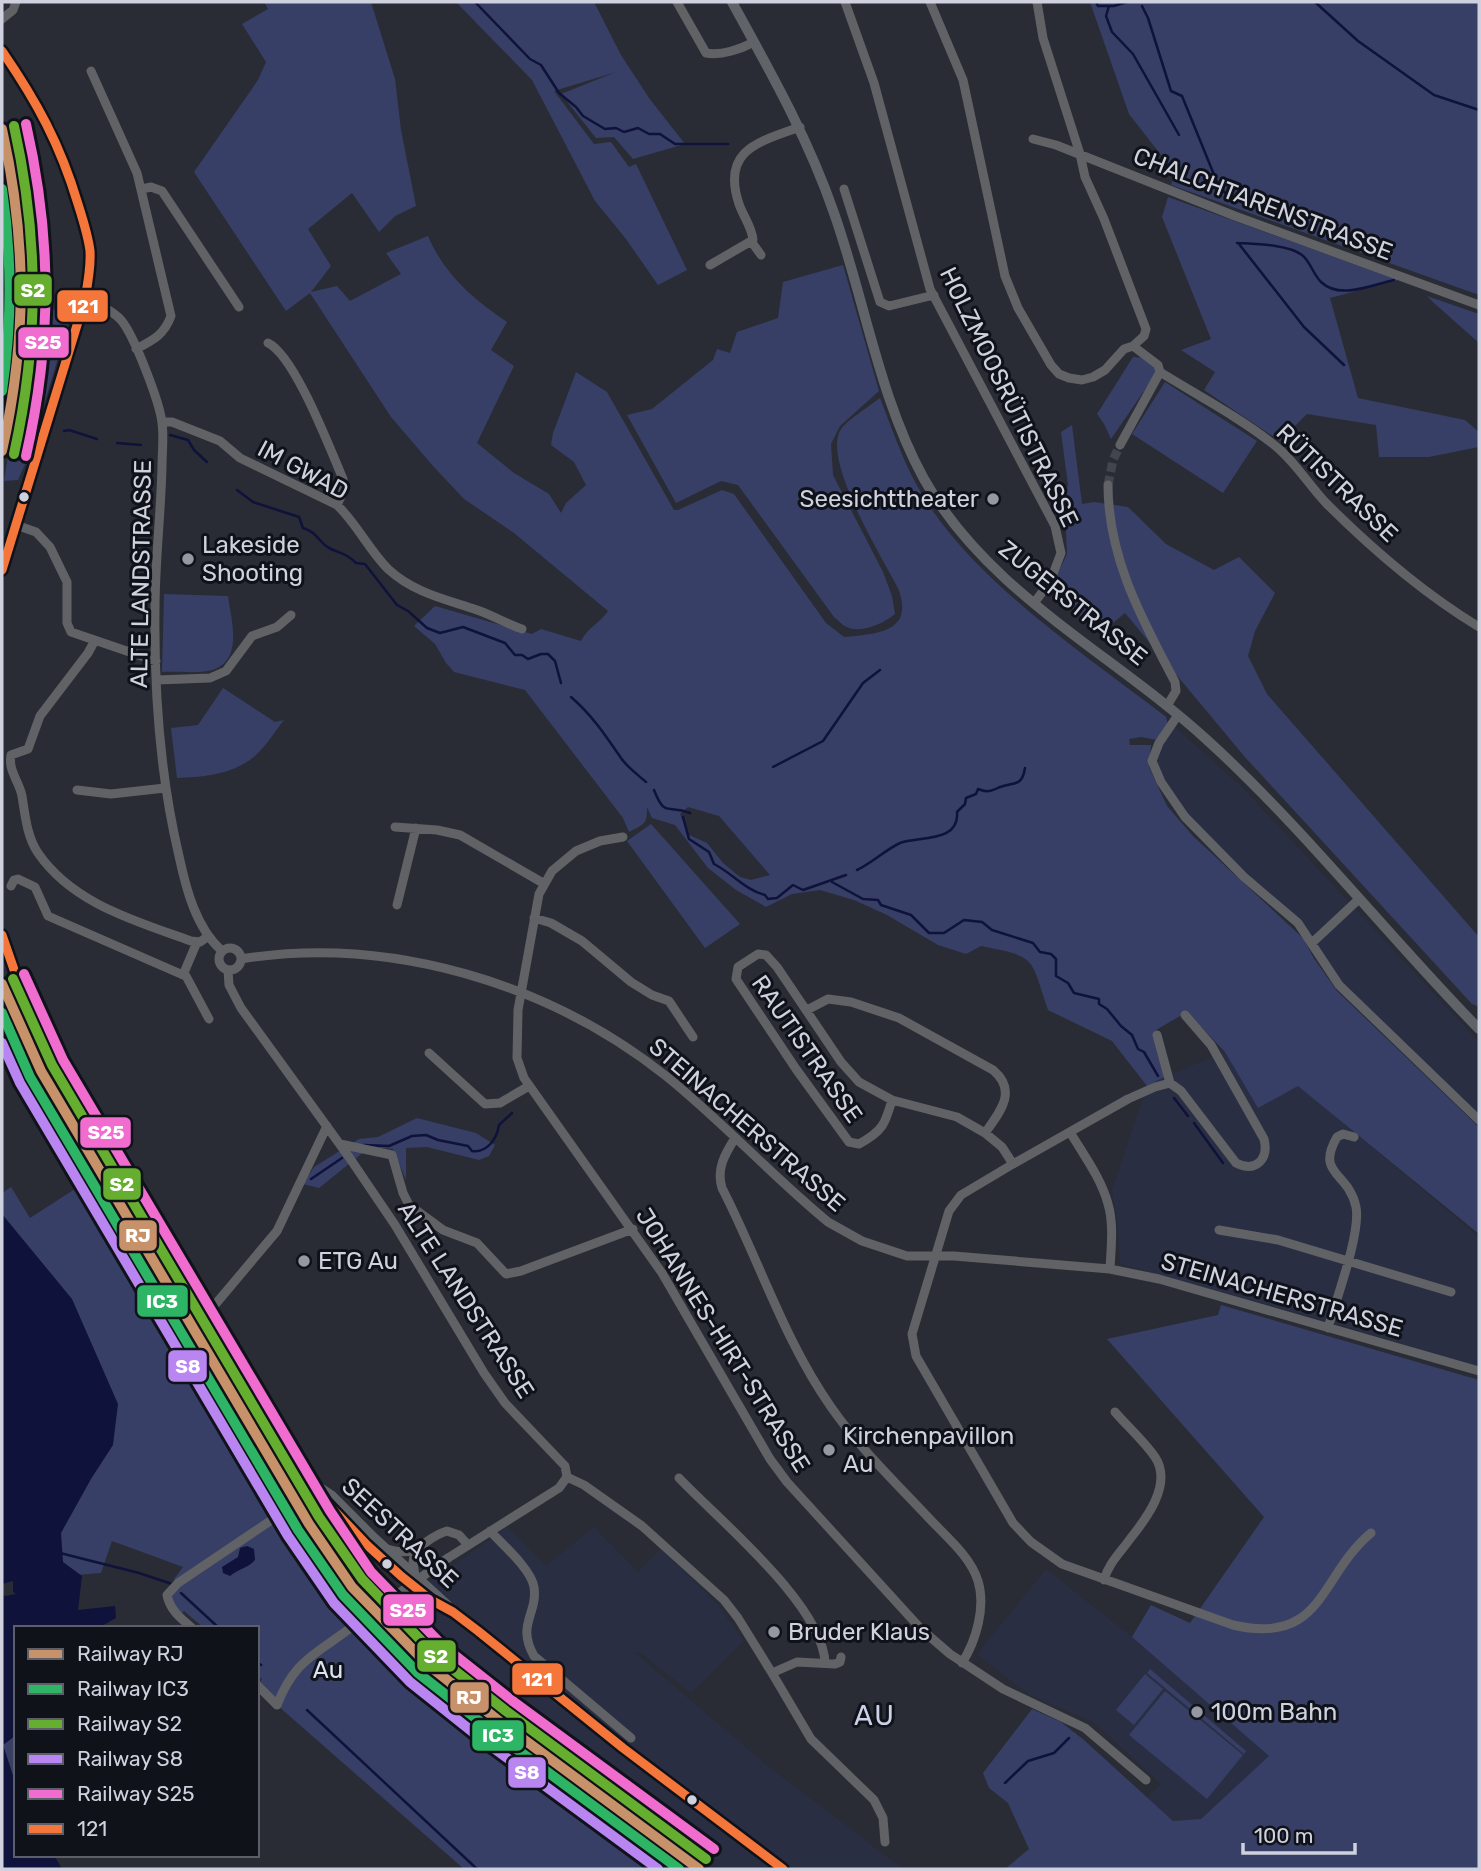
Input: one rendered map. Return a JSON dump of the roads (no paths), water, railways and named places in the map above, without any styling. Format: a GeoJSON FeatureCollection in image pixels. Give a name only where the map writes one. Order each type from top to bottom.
{"type":"FeatureCollection","features":[{"type":"Feature","properties":{"kind":"main road","name":"ZUGERSTRASSE"},"geometry":{"type":"LineString","coordinates":[[732,2],[800,127],[834,212],[894,410],[925,479],[955,525],[973,546],[1034,603],[1167,706],[1220,752],[1273,805],[1479,1029]]}},
{"type":"Feature","properties":{"kind":"main road"},"geometry":{"type":"LineString","coordinates":[[2,51],[29,90],[51,129],[75,193],[88,236],[90,254],[85,299],[2,570]]}},
{"type":"Feature","properties":{"kind":"main road","name":"SEESTRASSE"},"geometry":{"type":"LineString","coordinates":[[2,935],[28,1010],[56,1068],[204,1319],[265,1416],[326,1502],[387,1564],[431,1600],[453,1612]]}},
{"type":"Feature","properties":{"kind":"main road","name":"SEESTRASSE"},"geometry":{"type":"LineString","coordinates":[[317,1486],[332,1496],[453,1612],[623,1748],[783,1869]]}},
{"type":"Feature","properties":{"kind":"street"},"geometry":{"type":"LineString","coordinates":[[2,19],[13,10],[16,2]]}},
{"type":"Feature","properties":{"kind":"street"},"geometry":{"type":"LineString","coordinates":[[677,2],[706,53],[739,49],[754,42]]}},
{"type":"Feature","properties":{"kind":"street","name":"HOLZMOOSRÜTISTRASSE"},"geometry":{"type":"LineString","coordinates":[[845,2],[874,83],[897,174],[933,295],[1055,526],[1061,553],[1050,582],[1034,603]]}},
{"type":"Feature","properties":{"kind":"street"},"geometry":{"type":"LineString","coordinates":[[930,2],[963,80],[1005,276],[1018,308],[1051,365],[1069,379],[1082,380],[1105,370],[1124,349],[1133,346],[1144,336],[1146,329],[1104,219],[1084,177],[1080,154],[1044,38],[1037,2]]}},
{"type":"Feature","properties":{"kind":"street"},"geometry":{"type":"LineString","coordinates":[[91,71],[137,173],[171,316],[166,329],[158,338],[136,349]]}},
{"type":"Feature","properties":{"kind":"street"},"geometry":{"type":"LineString","coordinates":[[710,265],[751,241],[753,236],[736,191],[734,177],[737,162],[752,146],[800,127]]}},
{"type":"Feature","properties":{"kind":"street","name":"CHALCHTARENSTRASSE"},"geometry":{"type":"LineString","coordinates":[[1033,139],[1080,154],[1223,212],[1479,305]]}},
{"type":"Feature","properties":{"kind":"street"},"geometry":{"type":"LineString","coordinates":[[142,189],[151,187],[162,191],[239,307]]}},
{"type":"Feature","properties":{"kind":"street"},"geometry":{"type":"LineString","coordinates":[[844,189],[880,302],[889,306],[933,295]]}},
{"type":"Feature","properties":{"kind":"street"},"geometry":{"type":"LineString","coordinates":[[751,241],[761,255]]}},
{"type":"Feature","properties":{"kind":"street","name":"ALTE LANDSTRASSE"},"geometry":{"type":"LineString","coordinates":[[85,299],[120,318],[159,406],[162,422],[162,479],[155,609],[165,788],[182,870],[207,937],[222,951]]}},
{"type":"Feature","properties":{"kind":"street"},"geometry":{"type":"LineString","coordinates":[[268,343],[278,350],[292,369],[343,480],[343,492],[337,505]]}},
{"type":"Feature","properties":{"kind":"street","name":"RÜTISTRASSE"},"geometry":{"type":"LineString","coordinates":[[1133,346],[1158,365],[1160,372],[1272,443],[1291,459],[1308,484],[1346,523],[1440,603],[1479,627]]}},
{"type":"Feature","properties":{"kind":"street"},"geometry":{"type":"LineString","coordinates":[[1120,445],[1160,372]]}},
{"type":"Feature","properties":{"kind":"street","name":"IM GWAD"},"geometry":{"type":"LineString","coordinates":[[162,422],[172,422],[220,441],[240,458],[337,505],[350,517],[380,560],[412,586],[522,629]]}},
{"type":"Feature","properties":{"kind":"street"},"geometry":{"type":"LineString","coordinates":[[1108,485],[1108,511],[1113,540],[1140,616],[1175,682],[1176,691],[1167,706]]}},
{"type":"Feature","properties":{"kind":"street"},"geometry":{"type":"LineString","coordinates":[[16,525],[36,532],[50,547],[68,587],[68,628],[71,632],[156,662]]}},
{"type":"Feature","properties":{"kind":"street"},"geometry":{"type":"LineString","coordinates":[[157,680],[210,678],[226,671],[252,636],[277,627],[291,615]]}},
{"type":"Feature","properties":{"kind":"street"},"geometry":{"type":"LineString","coordinates":[[94,642],[40,716],[28,749],[13,753],[10,759],[12,773],[21,792],[28,830],[38,853],[70,886],[103,907],[197,942]]}},
{"type":"Feature","properties":{"kind":"street"},"geometry":{"type":"LineString","coordinates":[[1178,715],[1159,743],[1153,761],[1156,773],[1170,797],[1185,817],[1227,861],[1298,923],[1339,985],[1479,1120]]}},
{"type":"Feature","properties":{"kind":"street"},"geometry":{"type":"LineString","coordinates":[[77,790],[111,794],[165,788]]}},
{"type":"Feature","properties":{"kind":"street"},"geometry":{"type":"LineString","coordinates":[[395,827],[460,835],[543,883],[556,867],[576,851],[600,841],[623,837]]}},
{"type":"Feature","properties":{"kind":"street"},"geometry":{"type":"LineString","coordinates":[[397,905],[416,828]]}},
{"type":"Feature","properties":{"kind":"street"},"geometry":{"type":"LineString","coordinates":[[12,886],[14,880],[18,879],[35,887],[48,916],[186,976],[209,1019]]}},
{"type":"Feature","properties":{"kind":"street","name":"JOHANNES-HIRT-STRASSE"},"geometry":{"type":"LineString","coordinates":[[543,883],[534,918],[516,1036],[517,1058],[524,1078],[633,1229],[782,1476],[922,1629],[962,1662],[1003,1689],[1085,1728],[1146,1780]]}},
{"type":"Feature","properties":{"kind":"street"},"geometry":{"type":"LineString","coordinates":[[1312,942],[1359,899]]}},
{"type":"Feature","properties":{"kind":"street"},"geometry":{"type":"LineString","coordinates":[[534,918],[551,923],[576,938],[631,982],[652,995],[669,1001],[693,1037]]}},
{"type":"Feature","properties":{"kind":"street"},"geometry":{"type":"LineString","coordinates":[[183,975],[197,942],[207,937]]}},
{"type":"Feature","properties":{"kind":"street"},"geometry":{"type":"LineString","coordinates":[[230,948],[235,949],[241,959],[237,967],[229,970],[219,962],[219,956],[222,951],[230,948]]}},
{"type":"Feature","properties":{"kind":"street","name":"STEINACHERSTRASSE"},"geometry":{"type":"LineString","coordinates":[[241,959],[307,954],[369,956],[452,970],[521,992],[624,1045],[667,1077],[818,1214],[850,1236],[896,1254],[1110,1269],[1187,1286],[1479,1371]]}},
{"type":"Feature","properties":{"kind":"street","name":"RAUTISTRASSE"},"geometry":{"type":"LineString","coordinates":[[758,954],[766,956],[850,1073],[870,1089],[892,1100],[885,1123],[878,1132],[859,1144],[849,1142],[758,1013],[736,979],[736,971],[758,954]]}},
{"type":"Feature","properties":{"kind":"street","name":"ALTE LANDSTRASSE"},"geometry":{"type":"LineString","coordinates":[[229,970],[229,985],[241,1008],[399,1230],[484,1373],[505,1403],[565,1466],[566,1478]]}},
{"type":"Feature","properties":{"kind":"street"},"geometry":{"type":"LineString","coordinates":[[807,1010],[828,999],[851,1002],[900,1017],[993,1070],[1003,1078],[1007,1091],[985,1133]]}},
{"type":"Feature","properties":{"kind":"street"},"geometry":{"type":"LineString","coordinates":[[2,1013],[52,1113],[132,1243],[253,1452],[282,1513],[360,1616],[391,1650],[450,1703],[665,1869]]}},
{"type":"Feature","properties":{"kind":"street"},"geometry":{"type":"LineString","coordinates":[[1157,1035],[1170,1083],[1181,1091],[1236,1163],[1247,1167],[1255,1165],[1263,1159],[1266,1150],[1264,1139],[1211,1045],[1185,1015]]}},
{"type":"Feature","properties":{"kind":"street"},"geometry":{"type":"LineString","coordinates":[[429,1053],[485,1104],[499,1103],[529,1086]]}},
{"type":"Feature","properties":{"kind":"street"},"geometry":{"type":"LineString","coordinates":[[1170,1083],[1128,1099],[970,1189],[953,1202],[942,1228],[912,1334],[916,1356],[1013,1523],[1051,1558],[1062,1564],[1233,1625],[1270,1629],[1293,1623],[1310,1612],[1348,1558],[1371,1532]]}},
{"type":"Feature","properties":{"kind":"street"},"geometry":{"type":"LineString","coordinates":[[892,1100],[957,1117],[985,1133],[1002,1147],[1013,1164]]}},
{"type":"Feature","properties":{"kind":"street"},"geometry":{"type":"LineString","coordinates":[[204,1319],[277,1231],[327,1126]]}},
{"type":"Feature","properties":{"kind":"street"},"geometry":{"type":"LineString","coordinates":[[1070,1132],[1108,1203],[1111,1223],[1110,1269]]}},
{"type":"Feature","properties":{"kind":"street"},"geometry":{"type":"LineString","coordinates":[[1328,1328],[1358,1220],[1357,1209],[1348,1186],[1329,1164],[1328,1158],[1337,1137],[1343,1134],[1354,1137]]}},
{"type":"Feature","properties":{"kind":"street"},"geometry":{"type":"LineString","coordinates":[[735,1138],[720,1168],[722,1188],[803,1362],[851,1434],[959,1550],[975,1572],[981,1591],[981,1609],[970,1646],[962,1662]]}},
{"type":"Feature","properties":{"kind":"street"},"geometry":{"type":"LineString","coordinates":[[340,1144],[392,1155],[409,1205],[443,1230],[477,1243],[506,1274],[585,1249],[633,1229]]}},
{"type":"Feature","properties":{"kind":"street"},"geometry":{"type":"LineString","coordinates":[[1219,1230],[1279,1240],[1451,1292]]}},
{"type":"Feature","properties":{"kind":"street"},"geometry":{"type":"LineString","coordinates":[[1104,1580],[1110,1565],[1156,1500],[1161,1475],[1156,1458],[1115,1412]]}},
{"type":"Feature","properties":{"kind":"street"},"geometry":{"type":"LineString","coordinates":[[259,1687],[277,1705],[299,1665],[448,1558],[559,1488],[566,1478],[584,1485],[642,1526],[707,1584],[738,1618],[811,1739],[874,1800],[883,1818],[885,1842]]}},
{"type":"Feature","properties":{"kind":"street"},"geometry":{"type":"LineString","coordinates":[[679,1478],[743,1541],[799,1604],[815,1627],[825,1663]]}},
{"type":"Feature","properties":{"kind":"street"},"geometry":{"type":"LineString","coordinates":[[190,1626],[175,1614],[167,1595],[178,1583],[282,1513]]}},
{"type":"Feature","properties":{"kind":"street"},"geometry":{"type":"LineString","coordinates":[[386,1549],[402,1553],[415,1551],[447,1531],[455,1532],[468,1545]]}},
{"type":"Feature","properties":{"kind":"street"},"geometry":{"type":"LineString","coordinates":[[490,1531],[530,1576],[534,1587],[534,1600],[526,1629],[527,1643],[534,1656],[631,1738]]}},
{"type":"Feature","properties":{"kind":"street"},"geometry":{"type":"LineString","coordinates":[[415,1551],[415,1576]]}},
{"type":"Feature","properties":{"kind":"street"},"geometry":{"type":"LineString","coordinates":[[772,1673],[797,1662],[835,1664],[840,1662],[841,1657]]}},
{"type":"Feature","properties":{"kind":"waterway"},"geometry":{"type":"LineString","coordinates":[[475,2],[530,59],[541,65],[559,93],[583,116],[605,129],[616,128],[624,132],[638,128],[649,134],[660,134],[675,144],[728,144]]}},
{"type":"Feature","properties":{"kind":"waterway"},"geometry":{"type":"LineString","coordinates":[[1096,2],[1098,6],[1114,6],[1127,2]]}},
{"type":"Feature","properties":{"kind":"waterway"},"geometry":{"type":"LineString","coordinates":[[1315,2],[1358,41],[1434,95],[1479,110]]}},
{"type":"Feature","properties":{"kind":"waterway"},"geometry":{"type":"LineString","coordinates":[[1109,6],[1106,16],[1112,32],[1133,54],[1179,135]]}},
{"type":"Feature","properties":{"kind":"waterway"},"geometry":{"type":"LineString","coordinates":[[1142,6],[1171,91],[1182,96],[1217,182],[1225,193]]}},
{"type":"Feature","properties":{"kind":"waterway"},"geometry":{"type":"LineString","coordinates":[[1237,243],[1271,245],[1296,251],[1305,258],[1321,282],[1337,290],[1356,290],[1394,280]]}},
{"type":"Feature","properties":{"kind":"waterway"},"geometry":{"type":"LineString","coordinates":[[1239,244],[1304,327],[1344,365]]}},
{"type":"Feature","properties":{"kind":"waterway"},"geometry":{"type":"LineString","coordinates":[[14,424],[36,431]]}},
{"type":"Feature","properties":{"kind":"waterway"},"geometry":{"type":"LineString","coordinates":[[64,431],[69,430],[97,439]]}},
{"type":"Feature","properties":{"kind":"waterway"},"geometry":{"type":"LineString","coordinates":[[170,435],[188,440],[207,462]]}},
{"type":"Feature","properties":{"kind":"waterway"},"geometry":{"type":"LineString","coordinates":[[117,443],[141,445]]}},
{"type":"Feature","properties":{"kind":"waterway"},"geometry":{"type":"LineString","coordinates":[[237,490],[253,502],[299,517],[303,528],[327,547],[356,563],[365,564],[397,605],[427,628],[440,633],[463,627],[505,643],[515,655],[528,659],[548,654],[555,661],[561,683]]}},
{"type":"Feature","properties":{"kind":"waterway"},"geometry":{"type":"LineString","coordinates":[[773,767],[823,741],[863,683],[880,670]]}},
{"type":"Feature","properties":{"kind":"waterway"},"geometry":{"type":"LineString","coordinates":[[571,697],[592,718],[626,765],[646,782]]}},
{"type":"Feature","properties":{"kind":"waterway"},"geometry":{"type":"LineString","coordinates":[[857,870],[900,843],[945,834],[952,829],[957,812],[965,804],[966,798],[976,794],[978,789],[989,791],[1017,783],[1025,768]]}},
{"type":"Feature","properties":{"kind":"waterway"},"geometry":{"type":"LineString","coordinates":[[654,790],[664,807],[690,813]]}},
{"type":"Feature","properties":{"kind":"waterway"},"geometry":{"type":"LineString","coordinates":[[683,817],[689,839],[709,852],[714,864],[768,899],[777,898],[793,885],[803,890],[846,875]]}},
{"type":"Feature","properties":{"kind":"waterway"},"geometry":{"type":"LineString","coordinates":[[832,882],[863,899],[878,900],[881,905],[911,915],[929,933],[944,933],[964,920],[982,922],[992,930],[1033,943],[1040,952],[1051,954],[1056,959],[1056,976],[1068,983],[1074,993],[1099,999],[1099,1004],[1132,1035],[1138,1049],[1144,1052],[1158,1076]]}},
{"type":"Feature","properties":{"kind":"waterway"},"geometry":{"type":"LineString","coordinates":[[1174,1098],[1188,1116]]}},
{"type":"Feature","properties":{"kind":"waterway"},"geometry":{"type":"LineString","coordinates":[[363,1145],[389,1146],[412,1136],[426,1135],[468,1146],[472,1151],[482,1150],[490,1144],[499,1125],[512,1113]]}},
{"type":"Feature","properties":{"kind":"waterway"},"geometry":{"type":"LineString","coordinates":[[1194,1123],[1223,1163]]}},
{"type":"Feature","properties":{"kind":"waterway"},"geometry":{"type":"LineString","coordinates":[[311,1179],[342,1158]]}},
{"type":"Feature","properties":{"kind":"waterway"},"geometry":{"type":"LineString","coordinates":[[60,1553],[172,1584]]}},
{"type":"Feature","properties":{"kind":"waterway"},"geometry":{"type":"LineString","coordinates":[[181,1593],[217,1626]]}},
{"type":"Feature","properties":{"kind":"waterway"},"geometry":{"type":"LineString","coordinates":[[307,1710],[477,1869]]}},
{"type":"Feature","properties":{"kind":"waterway"},"geometry":{"type":"LineString","coordinates":[[1005,1783],[1028,1761],[1054,1753],[1069,1738]]}},
{"type":"Feature","properties":{"kind":"tunnel"},"geometry":{"type":"LineString","coordinates":[[1108,485],[1113,460],[1120,445]]}},
{"type":"Feature","properties":{"kind":"rail line","name":"S25"},"geometry":{"type":"LineString","coordinates":[[26,124],[41,208],[46,290],[41,372],[26,456]]}},
{"type":"Feature","properties":{"kind":"rail line","name":"S2"},"geometry":{"type":"LineString","coordinates":[[14,126],[28,209],[33,290],[28,371],[14,454]]}},
{"type":"Feature","properties":{"kind":"rail line","name":"RJ"},"geometry":{"type":"LineString","coordinates":[[2,129],[16,211],[21,290],[16,369],[2,451]]}},
{"type":"Feature","properties":{"kind":"rail line","name":"IC3"},"geometry":{"type":"LineString","coordinates":[[2,189],[8,239],[9,290],[8,341],[2,391]]}},
{"type":"Feature","properties":{"kind":"rail line","name":"S25"},"geometry":{"type":"LineString","coordinates":[[24,974],[63,1060],[330,1511],[371,1572],[443,1646],[514,1702],[714,1849]]}},
{"type":"Feature","properties":{"kind":"rail line","name":"S2"},"geometry":{"type":"LineString","coordinates":[[13,979],[52,1065],[319,1517],[362,1579],[435,1655],[706,1859]]}},
{"type":"Feature","properties":{"kind":"rail line","name":"RJ"},"geometry":{"type":"LineString","coordinates":[[2,984],[41,1071],[309,1524],[352,1587],[427,1664],[499,1721],[699,1869]]}},
{"type":"Feature","properties":{"kind":"rail line","name":"IC3"},"geometry":{"type":"LineString","coordinates":[[2,1013],[30,1077],[298,1530],[343,1595],[418,1673],[679,1869]]}},
{"type":"Feature","properties":{"kind":"rail line","name":"S8"},"geometry":{"type":"LineString","coordinates":[[2,1043],[20,1083],[288,1536],[334,1603],[410,1682],[484,1741],[658,1869]]}},
{"type":"Feature","properties":{"kind":"place","name":"Seesichttheater"},"geometry":{"type":"Point","coordinates":[993,499]}},
{"type":"Feature","properties":{"kind":"place","name":"Lakeside Shooting"},"geometry":{"type":"Point","coordinates":[188,559]}},
{"type":"Feature","properties":{"kind":"place","name":"ETG Au"},"geometry":{"type":"Point","coordinates":[304,1261]}},
{"type":"Feature","properties":{"kind":"place","name":"Kirchenpavillon Au"},"geometry":{"type":"Point","coordinates":[829,1450]}},
{"type":"Feature","properties":{"kind":"place","name":"Bruder Klaus"},"geometry":{"type":"Point","coordinates":[774,1632]}},
{"type":"Feature","properties":{"kind":"place","name":"100m Bahn"},"geometry":{"type":"Point","coordinates":[1197,1712]}},
{"type":"Feature","properties":{"kind":"district","name":"AU"},"geometry":{"type":"Point","coordinates":[875,1715]}},
{"type":"Feature","properties":{"kind":"park label","name":"Au"},"geometry":{"type":"Point","coordinates":[328,1670]}}]}
